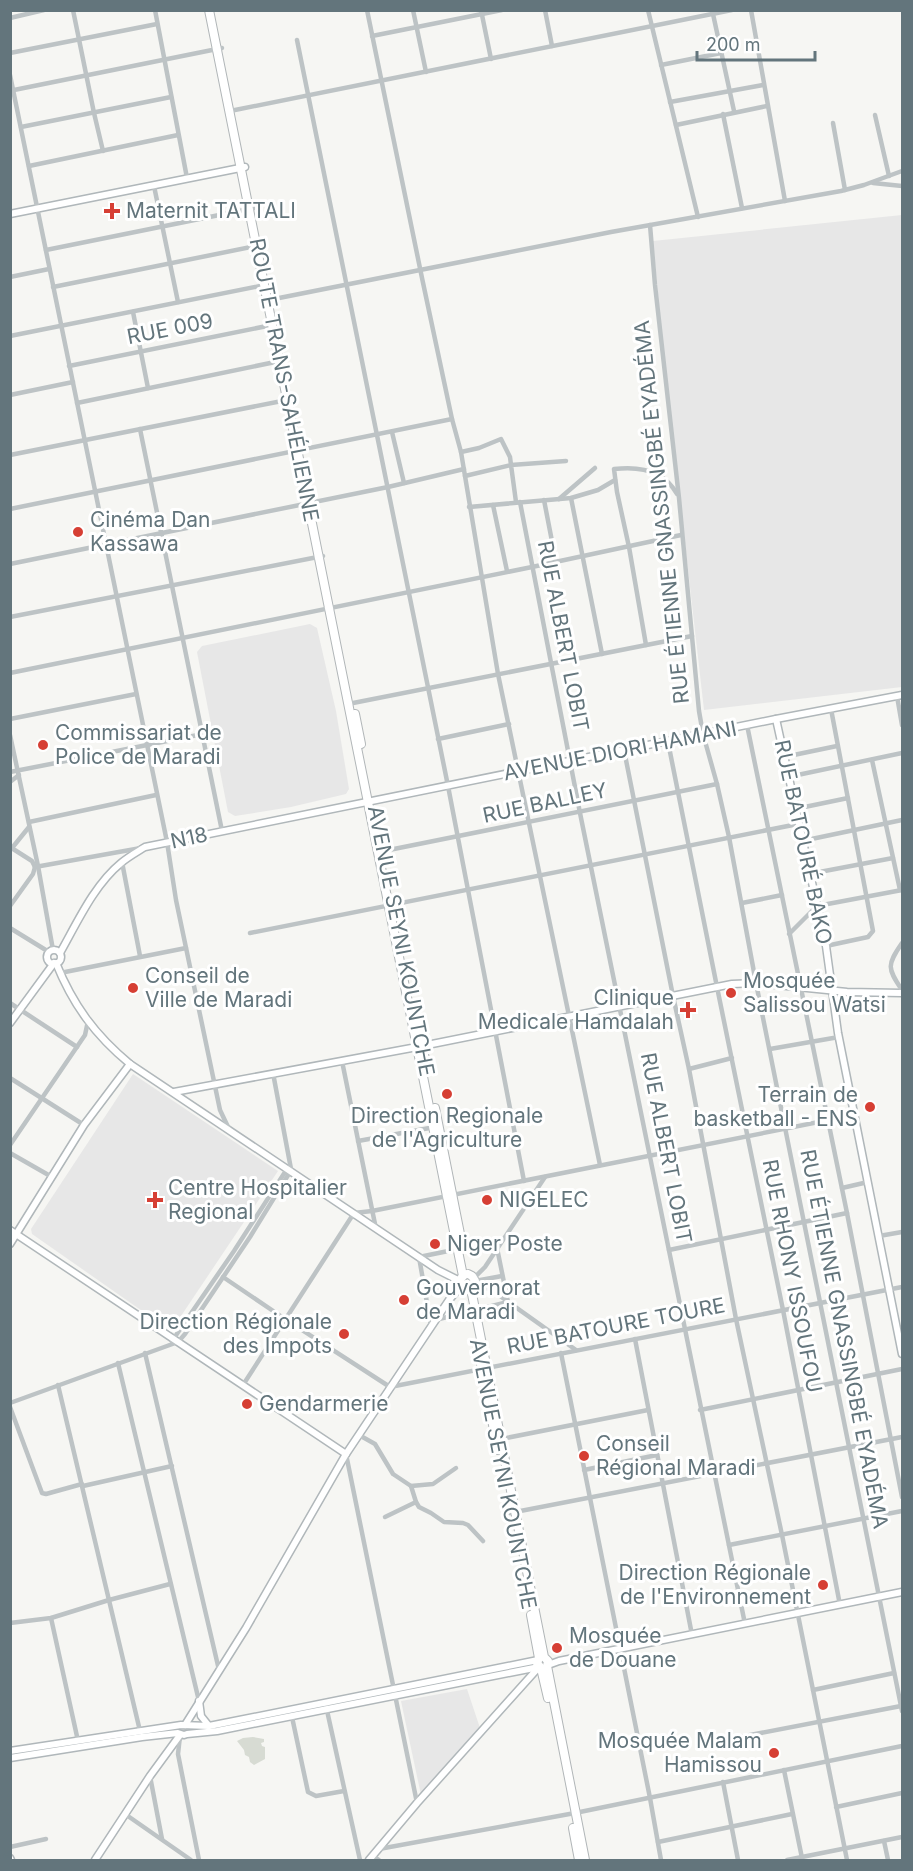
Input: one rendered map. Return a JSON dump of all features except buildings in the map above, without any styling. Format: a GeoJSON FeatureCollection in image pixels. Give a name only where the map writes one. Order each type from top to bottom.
{"type":"FeatureCollection","features":[{"type":"Feature","properties":{"kind":"highway","name":"ROUTE TRANS-SAHÉLIENNE"},"geometry":{"type":"LineString","coordinates":[[209,10],[220,49]]}},
{"type":"Feature","properties":{"kind":"highway","name":"ROUTE TRANS-SAHÉLIENNE"},"geometry":{"type":"LineString","coordinates":[[214,10],[331,606]]}},
{"type":"Feature","properties":{"kind":"highway","name":"ROUTE TRANS-SAHÉLIENNE"},"geometry":{"type":"LineString","coordinates":[[252,208],[257,246],[270,299]]}},
{"type":"Feature","properties":{"kind":"highway","name":"ROUTE TRANS-SAHÉLIENNE"},"geometry":{"type":"LineString","coordinates":[[275,325],[288,400],[301,451]]}},
{"type":"Feature","properties":{"kind":"highway","name":"AVENUE SEYNI KOUNTCHE"},"geometry":{"type":"LineString","coordinates":[[331,606],[468,1282],[572,1813],[579,1860]]}},
{"type":"Feature","properties":{"kind":"highway","name":"AVENUE SEYNI KOUNTCHE"},"geometry":{"type":"LineString","coordinates":[[484,1369],[501,1439],[513,1513]]}},
{"type":"Feature","properties":{"kind":"highway","name":"AVENUE SEYNI KOUNTCHE"},"geometry":{"type":"LineString","coordinates":[[572,1813],[585,1860]]}},
{"type":"Feature","properties":{"kind":"street"},"geometry":{"type":"LineString","coordinates":[[10,18],[44,10]]}},
{"type":"Feature","properties":{"kind":"street"},"geometry":{"type":"LineString","coordinates":[[73,10],[103,151]]}},
{"type":"Feature","properties":{"kind":"street"},"geometry":{"type":"LineString","coordinates":[[154,10],[187,178]]}},
{"type":"Feature","properties":{"kind":"street"},"geometry":{"type":"LineString","coordinates":[[367,10],[420,270],[461,452],[498,674],[600,1165]]}},
{"type":"Feature","properties":{"kind":"street"},"geometry":{"type":"LineString","coordinates":[[413,10],[426,72]]}},
{"type":"Feature","properties":{"kind":"street"},"geometry":{"type":"LineString","coordinates":[[372,36],[502,10]]}},
{"type":"Feature","properties":{"kind":"street"},"geometry":{"type":"LineString","coordinates":[[545,10],[552,46]]}},
{"type":"Feature","properties":{"kind":"street"},"geometry":{"type":"LineString","coordinates":[[648,10],[698,217]]}},
{"type":"Feature","properties":{"kind":"street"},"geometry":{"type":"LineString","coordinates":[[232,111],[732,10]]}},
{"type":"Feature","properties":{"kind":"street"},"geometry":{"type":"LineString","coordinates":[[751,10],[785,201]]}},
{"type":"Feature","properties":{"kind":"street"},"geometry":{"type":"LineString","coordinates":[[481,13],[490,59]]}},
{"type":"Feature","properties":{"kind":"street"},"geometry":{"type":"LineString","coordinates":[[713,14],[734,111]]}},
{"type":"Feature","properties":{"kind":"street"},"geometry":{"type":"LineString","coordinates":[[10,53],[157,24]]}},
{"type":"Feature","properties":{"kind":"street"},"geometry":{"type":"LineString","coordinates":[[297,40],[448,786],[524,1180]]}},
{"type":"Feature","properties":{"kind":"street"},"geometry":{"type":"LineString","coordinates":[[14,90],[220,49]]}},
{"type":"Feature","properties":{"kind":"street"},"geometry":{"type":"LineString","coordinates":[[661,65],[722,53]]}},
{"type":"Feature","properties":{"kind":"street"},"geometry":{"type":"LineString","coordinates":[[10,75],[14,90],[13,99],[29,165],[167,842],[176,900],[220,1110],[230,1131]]}},
{"type":"Feature","properties":{"kind":"street"},"geometry":{"type":"LineString","coordinates":[[670,102],[763,85]]}},
{"type":"Feature","properties":{"kind":"street"},"geometry":{"type":"LineString","coordinates":[[21,127],[171,98]]}},
{"type":"Feature","properties":{"kind":"street"},"geometry":{"type":"LineString","coordinates":[[676,125],[734,111],[767,106]]}},
{"type":"Feature","properties":{"kind":"street"},"geometry":{"type":"LineString","coordinates":[[723,114],[742,208]]}},
{"type":"Feature","properties":{"kind":"street"},"geometry":{"type":"LineString","coordinates":[[875,115],[889,176]]}},
{"type":"Feature","properties":{"kind":"street"},"geometry":{"type":"LineString","coordinates":[[833,123],[845,190]]}},
{"type":"Feature","properties":{"kind":"street"},"geometry":{"type":"LineString","coordinates":[[29,165],[178,135]]}},
{"type":"Feature","properties":{"kind":"street"},"geometry":{"type":"LineString","coordinates":[[10,214],[243,167]]}},
{"type":"Feature","properties":{"kind":"street"},"geometry":{"type":"LineString","coordinates":[[270,299],[650,225],[845,190],[903,171]]}},
{"type":"Feature","properties":{"kind":"street"},"geometry":{"type":"LineString","coordinates":[[870,183],[903,186]]}},
{"type":"Feature","properties":{"kind":"street"},"geometry":{"type":"LineString","coordinates":[[153,186],[178,302]]}},
{"type":"Feature","properties":{"kind":"street"},"geometry":{"type":"LineString","coordinates":[[46,250],[252,208]]}},
{"type":"Feature","properties":{"kind":"street","name":"RUE ÉTIENNE GNASSINGBÉ EYADÉMA"},"geometry":{"type":"LineString","coordinates":[[650,225],[699,711],[729,837],[756,983],[902,1709]]}},
{"type":"Feature","properties":{"kind":"street"},"geometry":{"type":"LineString","coordinates":[[53,287],[257,246]]}},
{"type":"Feature","properties":{"kind":"street"},"geometry":{"type":"LineString","coordinates":[[10,277],[49,269]]}},
{"type":"Feature","properties":{"kind":"street"},"geometry":{"type":"LineString","coordinates":[[10,336],[265,285]]}},
{"type":"Feature","properties":{"kind":"street"},"geometry":{"type":"LineString","coordinates":[[133,312],[148,387]]}},
{"type":"Feature","properties":{"kind":"street","name":"RUE 009"},"geometry":{"type":"LineString","coordinates":[[69,366],[275,325]]}},
{"type":"Feature","properties":{"kind":"street"},"geometry":{"type":"LineString","coordinates":[[77,403],[280,361]]}},
{"type":"Feature","properties":{"kind":"street"},"geometry":{"type":"LineString","coordinates":[[10,395],[73,382]]}},
{"type":"Feature","properties":{"kind":"street"},"geometry":{"type":"LineString","coordinates":[[10,455],[288,400]]}},
{"type":"Feature","properties":{"kind":"street"},"geometry":{"type":"LineString","coordinates":[[10,509],[452,419]]}},
{"type":"Feature","properties":{"kind":"street"},"geometry":{"type":"LineString","coordinates":[[141,429],[222,831]]}},
{"type":"Feature","properties":{"kind":"street"},"geometry":{"type":"LineString","coordinates":[[392,432],[404,483]]}},
{"type":"Feature","properties":{"kind":"street","name":"RUE ALBERT LOBIT"},"geometry":{"type":"LineString","coordinates":[[461,452],[501,439],[510,457],[580,813],[651,1155],[700,1410],[745,1624]]}},
{"type":"Feature","properties":{"kind":"street"},"geometry":{"type":"LineString","coordinates":[[465,476],[511,465],[566,461]]}},
{"type":"Feature","properties":{"kind":"street"},"geometry":{"type":"LineString","coordinates":[[559,499],[596,468]]}},
{"type":"Feature","properties":{"kind":"street"},"geometry":{"type":"LineString","coordinates":[[646,645],[614,469],[636,468],[658,474],[668,481],[679,498]]}},
{"type":"Feature","properties":{"kind":"street"},"geometry":{"type":"LineString","coordinates":[[10,564],[388,487],[464,469]]}},
{"type":"Feature","properties":{"kind":"street"},"geometry":{"type":"LineString","coordinates":[[469,507],[571,498],[598,490],[615,480]]}},
{"type":"Feature","properties":{"kind":"street"},"geometry":{"type":"LineString","coordinates":[[571,498],[602,654]]}},
{"type":"Feature","properties":{"kind":"street"},"geometry":{"type":"LineString","coordinates":[[544,500],[556,562]]}},
{"type":"Feature","properties":{"kind":"street"},"geometry":{"type":"LineString","coordinates":[[493,505],[507,572]]}},
{"type":"Feature","properties":{"kind":"street"},"geometry":{"type":"LineString","coordinates":[[10,673],[681,535]]}},
{"type":"Feature","properties":{"kind":"street"},"geometry":{"type":"LineString","coordinates":[[10,617],[321,556]]}},
{"type":"Feature","properties":{"kind":"street"},"geometry":{"type":"LineString","coordinates":[[350,704],[692,636]]}},
{"type":"Feature","properties":{"kind":"street"},"geometry":{"type":"LineString","coordinates":[[10,719],[136,694]]}},
{"type":"Feature","properties":{"kind":"street"},"geometry":{"type":"LineString","coordinates":[[900,695],[903,725]]}},
{"type":"Feature","properties":{"kind":"street","name":"AVENUE DIORI HAMANI"},"geometry":{"type":"LineString","coordinates":[[370,801],[900,695]]}},
{"type":"Feature","properties":{"kind":"street"},"geometry":{"type":"LineString","coordinates":[[826,946],[868,937],[873,931],[831,708]]}},
{"type":"Feature","properties":{"kind":"street","name":"RUE BATOURÉ BAKO"},"geometry":{"type":"LineString","coordinates":[[776,719],[826,946],[839,1037],[903,1354]]}},
{"type":"Feature","properties":{"kind":"street"},"geometry":{"type":"LineString","coordinates":[[438,739],[509,724]]}},
{"type":"Feature","properties":{"kind":"street"},"geometry":{"type":"LineString","coordinates":[[747,725],[903,1497]]}},
{"type":"Feature","properties":{"kind":"street"},"geometry":{"type":"LineString","coordinates":[[10,772],[203,734]]}},
{"type":"Feature","properties":{"kind":"street"},"geometry":{"type":"LineString","coordinates":[[10,735],[54,952]]}},
{"type":"Feature","properties":{"kind":"street","name":"RUE RHONY ISSOUFOU"},"geometry":{"type":"LineString","coordinates":[[668,742],[840,1605]]}},
{"type":"Feature","properties":{"kind":"street"},"geometry":{"type":"LineString","coordinates":[[784,757],[837,746]]}},
{"type":"Feature","properties":{"kind":"street"},"geometry":{"type":"LineString","coordinates":[[624,750],[689,1069],[736,1319],[847,1860]]}},
{"type":"Feature","properties":{"kind":"street"},"geometry":{"type":"LineString","coordinates":[[788,777],[903,753]]}},
{"type":"Feature","properties":{"kind":"street"},"geometry":{"type":"LineString","coordinates":[[789,934],[817,906],[901,890],[872,760]]}},
{"type":"Feature","properties":{"kind":"street"},"geometry":{"type":"LineString","coordinates":[[10,782],[18,772]]}},
{"type":"Feature","properties":{"kind":"street","name":"RUE BALLEY"},"geometry":{"type":"LineString","coordinates":[[381,852],[717,784]]}},
{"type":"Feature","properties":{"kind":"street"},"geometry":{"type":"LineString","coordinates":[[36,867],[32,861],[11,848],[29,824],[156,795]]}},
{"type":"Feature","properties":{"kind":"street"},"geometry":{"type":"LineString","coordinates":[[795,809],[848,798]]}},
{"type":"Feature","properties":{"kind":"street","name":"N18"},"geometry":{"type":"LineString","coordinates":[[10,1023],[55,963],[61,959],[54,952],[100,887],[122,862],[145,847],[370,801]]}},
{"type":"Feature","properties":{"kind":"street"},"geometry":{"type":"LineString","coordinates":[[802,842],[903,820]]}},
{"type":"Feature","properties":{"kind":"street"},"geometry":{"type":"LineString","coordinates":[[250,933],[798,824]]}},
{"type":"Feature","properties":{"kind":"street"},"geometry":{"type":"LineString","coordinates":[[36,867],[145,847]]}},
{"type":"Feature","properties":{"kind":"street"},"geometry":{"type":"LineString","coordinates":[[809,874],[893,858]]}},
{"type":"Feature","properties":{"kind":"street"},"geometry":{"type":"LineString","coordinates":[[122,862],[140,956]]}},
{"type":"Feature","properties":{"kind":"street"},"geometry":{"type":"LineString","coordinates":[[10,906],[36,867]]}},
{"type":"Feature","properties":{"kind":"street"},"geometry":{"type":"LineString","coordinates":[[742,903],[782,895]]}},
{"type":"Feature","properties":{"kind":"street"},"geometry":{"type":"LineString","coordinates":[[10,928],[54,952]]}},
{"type":"Feature","properties":{"kind":"street"},"geometry":{"type":"LineString","coordinates":[[903,943],[891,960],[891,970],[892,977],[903,992]]}},
{"type":"Feature","properties":{"kind":"street"},"geometry":{"type":"LineString","coordinates":[[60,973],[186,948]]}},
{"type":"Feature","properties":{"kind":"street"},"geometry":{"type":"LineString","coordinates":[[54,952],[48,959],[55,963],[66,987],[88,1021],[108,1045],[130,1064],[289,1168],[438,1270],[493,1291],[576,1350]]}},
{"type":"Feature","properties":{"kind":"street"},"geometry":{"type":"LineString","coordinates":[[174,1092],[717,987],[756,983],[831,991],[903,992]]}},
{"type":"Feature","properties":{"kind":"street"},"geometry":{"type":"LineString","coordinates":[[10,1003],[77,1047]]}},
{"type":"Feature","properties":{"kind":"street"},"geometry":{"type":"LineString","coordinates":[[10,1145],[85,1035],[88,1021]]}},
{"type":"Feature","properties":{"kind":"street"},"geometry":{"type":"LineString","coordinates":[[770,1049],[839,1037]]}},
{"type":"Feature","properties":{"kind":"street"},"geometry":{"type":"LineString","coordinates":[[689,1069],[732,1058]]}},
{"type":"Feature","properties":{"kind":"street"},"geometry":{"type":"LineString","coordinates":[[342,1061],[376,1228]]}},
{"type":"Feature","properties":{"kind":"street"},"geometry":{"type":"LineString","coordinates":[[10,1244],[14,1232],[84,1125],[130,1064]]}},
{"type":"Feature","properties":{"kind":"street"},"geometry":{"type":"LineString","coordinates":[[172,1466],[42,1493],[10,1405],[174,1342],[224,1277],[289,1168],[273,1073]]}},
{"type":"Feature","properties":{"kind":"street"},"geometry":{"type":"LineString","coordinates":[[11,1079],[84,1125]]}},
{"type":"Feature","properties":{"kind":"street"},"geometry":{"type":"LineString","coordinates":[[354,1213],[855,1115]]}},
{"type":"Feature","properties":{"kind":"street"},"geometry":{"type":"LineString","coordinates":[[358,1141],[436,1126]]}},
{"type":"Feature","properties":{"kind":"street"},"geometry":{"type":"LineString","coordinates":[[10,1153],[52,1177]]}},
{"type":"Feature","properties":{"kind":"street"},"geometry":{"type":"LineString","coordinates":[[95,1860],[183,1730],[246,1628],[346,1454],[390,1387],[449,1300],[485,1268],[545,1177]]}},
{"type":"Feature","properties":{"kind":"street"},"geometry":{"type":"LineString","coordinates":[[842,1188],[868,1182]]}},
{"type":"Feature","properties":{"kind":"street"},"geometry":{"type":"LineString","coordinates":[[174,1342],[268,1204]]}},
{"type":"Feature","properties":{"kind":"street"},"geometry":{"type":"LineString","coordinates":[[243,1385],[354,1213]]}},
{"type":"Feature","properties":{"kind":"street"},"geometry":{"type":"LineString","coordinates":[[669,1250],[847,1214]]}},
{"type":"Feature","properties":{"kind":"street"},"geometry":{"type":"LineString","coordinates":[[14,1232],[174,1342],[346,1454],[417,1803]]}},
{"type":"Feature","properties":{"kind":"street"},"geometry":{"type":"LineString","coordinates":[[879,1236],[903,1232]]}},
{"type":"Feature","properties":{"kind":"street"},"geometry":{"type":"LineString","coordinates":[[497,1248],[508,1302]]}},
{"type":"Feature","properties":{"kind":"street"},"geometry":{"type":"LineString","coordinates":[[419,1257],[460,1249]]}},
{"type":"Feature","properties":{"kind":"street"},"geometry":{"type":"LineString","coordinates":[[419,1257],[431,1326]]}},
{"type":"Feature","properties":{"kind":"street"},"geometry":{"type":"LineString","coordinates":[[424,1291],[502,1276]]}},
{"type":"Feature","properties":{"kind":"street"},"geometry":{"type":"LineString","coordinates":[[224,1277],[390,1387]]}},
{"type":"Feature","properties":{"kind":"street","name":"RUE BATOURE TOURE"},"geometry":{"type":"LineString","coordinates":[[390,1387],[903,1287]]}},
{"type":"Feature","properties":{"kind":"street"},"geometry":{"type":"LineString","coordinates":[[435,1320],[508,1302]]}},
{"type":"Feature","properties":{"kind":"street"},"geometry":{"type":"LineString","coordinates":[[635,1339],[692,1635]]}},
{"type":"Feature","properties":{"kind":"street"},"geometry":{"type":"LineString","coordinates":[[145,1353],[219,1670]]}},
{"type":"Feature","properties":{"kind":"street"},"geometry":{"type":"LineString","coordinates":[[561,1353],[661,1860]]}},
{"type":"Feature","properties":{"kind":"street"},"geometry":{"type":"LineString","coordinates":[[118,1364],[201,1716],[209,1726]]}},
{"type":"Feature","properties":{"kind":"street"},"geometry":{"type":"LineString","coordinates":[[700,1410],[903,1369]]}},
{"type":"Feature","properties":{"kind":"street"},"geometry":{"type":"LineString","coordinates":[[58,1385],[140,1731]]}},
{"type":"Feature","properties":{"kind":"street"},"geometry":{"type":"LineString","coordinates":[[501,1439],[648,1410]]}},
{"type":"Feature","properties":{"kind":"street"},"geometry":{"type":"LineString","coordinates":[[359,1435],[375,1444],[393,1474],[411,1486],[433,1484],[456,1468]]}},
{"type":"Feature","properties":{"kind":"street"},"geometry":{"type":"LineString","coordinates":[[513,1513],[903,1437]]}},
{"type":"Feature","properties":{"kind":"street"},"geometry":{"type":"LineString","coordinates":[[584,1470],[657,1455]]}},
{"type":"Feature","properties":{"kind":"street"},"geometry":{"type":"LineString","coordinates":[[411,1486],[419,1507],[431,1512],[444,1522],[463,1523],[483,1541]]}},
{"type":"Feature","properties":{"kind":"street"},"geometry":{"type":"LineString","coordinates":[[385,1517],[416,1502]]}},
{"type":"Feature","properties":{"kind":"street"},"geometry":{"type":"LineString","coordinates":[[729,1545],[903,1511]]}},
{"type":"Feature","properties":{"kind":"street"},"geometry":{"type":"LineString","coordinates":[[10,1623],[51,1618],[170,1584]]}},
{"type":"Feature","properties":{"kind":"street"},"geometry":{"type":"LineString","coordinates":[[10,1758],[326,1707],[903,1592]]}},
{"type":"Feature","properties":{"kind":"street"},"geometry":{"type":"LineString","coordinates":[[51,1618],[78,1741]]}},
{"type":"Feature","properties":{"kind":"street"},"geometry":{"type":"LineString","coordinates":[[374,1859],[379,1849],[417,1803],[543,1663]]}},
{"type":"Feature","properties":{"kind":"street"},"geometry":{"type":"LineString","coordinates":[[813,1690],[894,1674]]}},
{"type":"Feature","properties":{"kind":"street"},"geometry":{"type":"LineString","coordinates":[[10,1751],[140,1731],[208,1732],[292,1717],[326,1707]]}},
{"type":"Feature","properties":{"kind":"street"},"geometry":{"type":"LineString","coordinates":[[326,1707],[360,1860]]}},
{"type":"Feature","properties":{"kind":"street"},"geometry":{"type":"LineString","coordinates":[[714,1742],[902,1709]]}},
{"type":"Feature","properties":{"kind":"street"},"geometry":{"type":"LineString","coordinates":[[292,1717],[308,1792],[316,1796],[344,1791]]}},
{"type":"Feature","properties":{"kind":"street"},"geometry":{"type":"LineString","coordinates":[[183,1730],[178,1754],[199,1860]]}},
{"type":"Feature","properties":{"kind":"street"},"geometry":{"type":"LineString","coordinates":[[379,1849],[650,1798],[903,1746]]}},
{"type":"Feature","properties":{"kind":"street"},"geometry":{"type":"LineString","coordinates":[[784,1770],[802,1858]]}},
{"type":"Feature","properties":{"kind":"street"},"geometry":{"type":"LineString","coordinates":[[150,1776],[162,1839]]}},
{"type":"Feature","properties":{"kind":"street"},"geometry":{"type":"LineString","coordinates":[[723,1782],[738,1860]]}},
{"type":"Feature","properties":{"kind":"street"},"geometry":{"type":"LineString","coordinates":[[836,1807],[903,1793]]}},
{"type":"Feature","properties":{"kind":"street"},"geometry":{"type":"LineString","coordinates":[[125,1814],[191,1860]]}},
{"type":"Feature","properties":{"kind":"street"},"geometry":{"type":"LineString","coordinates":[[658,1842],[792,1814]]}},
{"type":"Feature","properties":{"kind":"street"},"geometry":{"type":"LineString","coordinates":[[787,1860],[903,1837]]}},
{"type":"Feature","properties":{"kind":"street"},"geometry":{"type":"LineString","coordinates":[[10,1847],[46,1839]]}},
{"type":"Feature","properties":{"kind":"street"},"geometry":{"type":"LineString","coordinates":[[884,1841],[888,1860]]}},
{"type":"Feature","properties":{"kind":"shaded area"},"geometry":{"type":"Polygon","coordinates":[[[902,215],[902,687],[704,710],[653,241],[902,215]]]}},
{"type":"Feature","properties":{"kind":"shaded area"},"geometry":{"type":"Polygon","coordinates":[[[310,624],[317,628],[336,711],[349,789],[346,794],[291,807],[235,816],[228,812],[197,652],[202,646],[310,624]]]}},
{"type":"Feature","properties":{"kind":"shaded area","name":"Centre Hospitalier Regional"},"geometry":{"type":"Polygon","coordinates":[[[133,1074],[278,1171],[175,1325],[168,1329],[32,1234],[31,1229],[133,1074]]]}},
{"type":"Feature","properties":{"kind":"shaded area"},"geometry":{"type":"Polygon","coordinates":[[[467,1689],[480,1728],[421,1795],[401,1701],[467,1689]]]}},
{"type":"Feature","properties":{"kind":"shaded area"},"geometry":{"type":"Polygon","coordinates":[[[253,1737],[264,1739],[261,1743],[265,1747],[265,1759],[254,1765],[237,1741],[253,1737]]]}},
{"type":"Feature","properties":{"kind":"place","name":"Maternit TATTALI"},"geometry":{"type":"Point","coordinates":[112,211]}},
{"type":"Feature","properties":{"kind":"place","name":"Cinéma Dan Kassawa"},"geometry":{"type":"Point","coordinates":[78,532]}},
{"type":"Feature","properties":{"kind":"place","name":"Commissariat de Police de Maradi"},"geometry":{"type":"Point","coordinates":[43,745]}},
{"type":"Feature","properties":{"kind":"place","name":"Conseil de Ville de Maradi"},"geometry":{"type":"Point","coordinates":[133,988]}},
{"type":"Feature","properties":{"kind":"place","name":"Mosquée Salissou Watsi"},"geometry":{"type":"Point","coordinates":[731,993]}},
{"type":"Feature","properties":{"kind":"place","name":"Clinique Medicale Hamdalah"},"geometry":{"type":"Point","coordinates":[688,1010]}},
{"type":"Feature","properties":{"kind":"place","name":"Direction Regionale de l'Agriculture"},"geometry":{"type":"Point","coordinates":[447,1094]}},
{"type":"Feature","properties":{"kind":"place","name":"Terrain de basketball - ENS"},"geometry":{"type":"Point","coordinates":[870,1107]}},
{"type":"Feature","properties":{"kind":"place","name":"Centre Hospitalier Regional"},"geometry":{"type":"Point","coordinates":[155,1200]}},
{"type":"Feature","properties":{"kind":"place","name":"NIGELEC"},"geometry":{"type":"Point","coordinates":[487,1200]}},
{"type":"Feature","properties":{"kind":"place","name":"Niger Poste"},"geometry":{"type":"Point","coordinates":[435,1244]}},
{"type":"Feature","properties":{"kind":"place","name":"Gouvernorat de Maradi"},"geometry":{"type":"Point","coordinates":[404,1300]}},
{"type":"Feature","properties":{"kind":"place","name":"Direction Régionale des Impots"},"geometry":{"type":"Point","coordinates":[344,1334]}},
{"type":"Feature","properties":{"kind":"place","name":"Gendarmerie"},"geometry":{"type":"Point","coordinates":[247,1404]}},
{"type":"Feature","properties":{"kind":"place","name":"Conseil Régional Maradi"},"geometry":{"type":"Point","coordinates":[584,1456]}},
{"type":"Feature","properties":{"kind":"place","name":"Direction Régionale de l'Environnement"},"geometry":{"type":"Point","coordinates":[823,1585]}},
{"type":"Feature","properties":{"kind":"place","name":"Mosquée de Douane"},"geometry":{"type":"Point","coordinates":[557,1648]}},
{"type":"Feature","properties":{"kind":"place","name":"Mosquée Malam Hamissou"},"geometry":{"type":"Point","coordinates":[774,1753]}}]}
